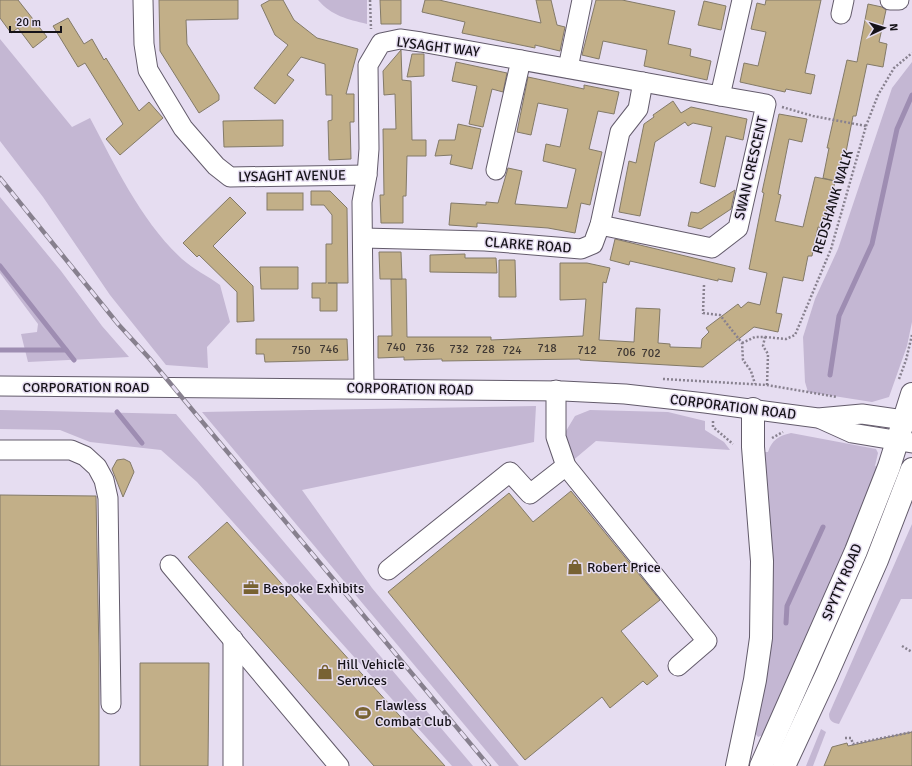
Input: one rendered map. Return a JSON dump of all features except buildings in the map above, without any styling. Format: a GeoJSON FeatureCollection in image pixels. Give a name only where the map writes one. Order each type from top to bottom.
{"type":"FeatureCollection","features":[{"type":"Feature","properties":{"kind":"main road","name":"SPYTTY ROAD"},"geometry":{"type":"LineString","coordinates":[[761,766],[856,551],[889,467],[905,442],[908,420],[905,387]]}},
{"type":"Feature","properties":{"kind":"main road"},"geometry":{"type":"LineString","coordinates":[[737,766],[755,680],[761,638],[762,561],[753,447],[753,409]]}},
{"type":"Feature","properties":{"kind":"main road","name":"SPYTTY ROAD"},"geometry":{"type":"LineString","coordinates":[[784,766],[826,676],[877,560],[912,469]]}},
{"type":"Feature","properties":{"kind":"street","name":"LYSAGHT AVENUE"},"geometry":{"type":"LineString","coordinates":[[143,0],[144,44],[148,70],[183,128],[220,170],[230,177],[367,175]]}},
{"type":"Feature","properties":{"kind":"street"},"geometry":{"type":"LineString","coordinates":[[568,68],[582,0]]}},
{"type":"Feature","properties":{"kind":"street"},"geometry":{"type":"LineString","coordinates":[[720,96],[742,0]]}},
{"type":"Feature","properties":{"kind":"street"},"geometry":{"type":"LineString","coordinates":[[890,0],[899,0]]}},
{"type":"Feature","properties":{"kind":"street","name":"LYSAGHT WAY"},"geometry":{"type":"LineString","coordinates":[[364,388],[362,202],[367,175],[368,65],[380,43],[400,39],[720,96]]}},
{"type":"Feature","properties":{"kind":"street"},"geometry":{"type":"LineString","coordinates":[[496,170],[521,60]]}},
{"type":"Feature","properties":{"kind":"street","name":"CLARKE ROAD"},"geometry":{"type":"LineString","coordinates":[[363,238],[484,241],[582,249],[593,244],[600,226],[620,132],[638,109],[643,82]]}},
{"type":"Feature","properties":{"kind":"street","name":"SWAN CRESCENT"},"geometry":{"type":"LineString","coordinates":[[600,226],[712,248],[738,228],[766,104],[720,96]]}},
{"type":"Feature","properties":{"kind":"street","name":"CORPORATION ROAD"},"geometry":{"type":"LineString","coordinates":[[0,386],[556,390],[625,394],[818,418],[862,414],[908,420]]}},
{"type":"Feature","properties":{"kind":"street"},"geometry":{"type":"LineString","coordinates":[[556,390],[556,437],[566,466],[707,642],[678,666]]}},
{"type":"Feature","properties":{"kind":"street","name":"CORPORATION ROAD"},"geometry":{"type":"LineString","coordinates":[[818,418],[852,433],[905,442]]}},
{"type":"Feature","properties":{"kind":"street"},"geometry":{"type":"LineString","coordinates":[[0,450],[71,450],[85,456],[97,467],[104,480],[108,498],[111,704]]}},
{"type":"Feature","properties":{"kind":"street"},"geometry":{"type":"LineString","coordinates":[[388,570],[510,472],[530,494],[566,466]]}},
{"type":"Feature","properties":{"kind":"street"},"geometry":{"type":"LineString","coordinates":[[170,565],[233,638],[339,766]]}},
{"type":"Feature","properties":{"kind":"street"},"geometry":{"type":"LineString","coordinates":[[233,638],[233,766]]}},
{"type":"Feature","properties":{"kind":"path"},"geometry":{"type":"LineString","coordinates":[[370,0],[371,29]]}},
{"type":"Feature","properties":{"kind":"path","name":"REDSHANK WALK"},"geometry":{"type":"LineString","coordinates":[[742,344],[755,336],[786,339],[795,335],[831,249],[866,126],[878,95],[894,68],[912,53]]}},
{"type":"Feature","properties":{"kind":"path"},"geometry":{"type":"LineString","coordinates":[[766,104],[793,109],[813,116],[866,126]]}},
{"type":"Feature","properties":{"kind":"path"},"geometry":{"type":"LineString","coordinates":[[704,286],[703,313],[720,315],[742,344],[743,360],[751,371],[755,384]]}},
{"type":"Feature","properties":{"kind":"path"},"geometry":{"type":"LineString","coordinates":[[905,387],[906,360],[912,335]]}},
{"type":"Feature","properties":{"kind":"path"},"geometry":{"type":"LineString","coordinates":[[765,337],[763,346],[768,354],[767,385]]}},
{"type":"Feature","properties":{"kind":"path","name":"CORPORATION ROAD"},"geometry":{"type":"LineString","coordinates":[[717,381],[767,385],[841,398]]}},
{"type":"Feature","properties":{"kind":"path","name":"CORPORATION ROAD"},"geometry":{"type":"LineString","coordinates":[[713,427],[737,447]]}},
{"type":"Feature","properties":{"kind":"path"},"geometry":{"type":"LineString","coordinates":[[902,646],[912,652]]}},
{"type":"Feature","properties":{"kind":"path"},"geometry":{"type":"LineString","coordinates":[[845,738],[851,738],[853,744],[912,732]]}},
{"type":"Feature","properties":{"kind":"shaded area"},"geometry":{"type":"Polygon","coordinates":[[[318,0],[367,0],[367,24],[334,13],[318,0]]]}},
{"type":"Feature","properties":{"kind":"shaded area"},"geometry":{"type":"Polygon","coordinates":[[[0,39],[72,127],[90,118],[130,193],[154,228],[182,259],[220,285],[230,322],[207,347],[208,368],[166,365],[110,295],[43,197],[0,141],[0,39]]]}},
{"type":"Feature","properties":{"kind":"shaded area"},"geometry":{"type":"Polygon","coordinates":[[[912,62],[912,322],[907,346],[889,397],[872,402],[808,392],[805,382],[803,337],[815,299],[838,249],[892,88],[912,62]]]}},
{"type":"Feature","properties":{"kind":"shaded area"},"geometry":{"type":"Polygon","coordinates":[[[0,197],[61,271],[102,326],[129,357],[28,362],[21,334],[37,332],[38,324],[0,273],[0,197]]]}},
{"type":"Feature","properties":{"kind":"shaded area"},"geometry":{"type":"Polygon","coordinates":[[[536,406],[534,442],[302,490],[372,588],[519,766],[499,766],[202,412],[536,406]]]}},
{"type":"Feature","properties":{"kind":"shaded area"},"geometry":{"type":"Polygon","coordinates":[[[0,410],[176,414],[473,766],[452,766],[197,482],[161,450],[90,442],[60,430],[0,429],[0,410]]]}},
{"type":"Feature","properties":{"kind":"shaded area"},"geometry":{"type":"Polygon","coordinates":[[[590,410],[668,412],[705,421],[705,430],[724,442],[730,450],[596,441],[571,462],[563,436],[575,416],[590,410]]]}},
{"type":"Feature","properties":{"kind":"shaded area"},"geometry":{"type":"Polygon","coordinates":[[[791,433],[876,449],[878,453],[875,466],[878,467],[854,531],[763,735],[758,737],[755,733],[764,452],[768,452],[771,444],[776,439],[791,433]]]}},
{"type":"Feature","properties":{"kind":"shaded area"},"geometry":{"type":"Polygon","coordinates":[[[912,524],[912,599],[901,599],[839,724],[835,723],[831,720],[829,714],[912,524]]]}},
{"type":"Feature","properties":{"kind":"shaded area"},"geometry":{"type":"Polygon","coordinates":[[[821,729],[826,732],[813,766],[806,766],[821,729]]]}},
{"type":"Feature","properties":{"kind":"waterway"},"geometry":{"type":"LineString","coordinates":[[830,375],[839,316],[872,244],[897,129],[912,95]]}},
{"type":"Feature","properties":{"kind":"waterway"},"geometry":{"type":"LineString","coordinates":[[0,266],[74,360]]}},
{"type":"Feature","properties":{"kind":"waterway"},"geometry":{"type":"LineString","coordinates":[[0,350],[66,350]]}},
{"type":"Feature","properties":{"kind":"waterway"},"geometry":{"type":"LineString","coordinates":[[117,412],[142,443]]}},
{"type":"Feature","properties":{"kind":"waterway"},"geometry":{"type":"LineString","coordinates":[[786,623],[787,606],[823,527]]}},
{"type":"Feature","properties":{"kind":"railway"},"geometry":{"type":"LineString","coordinates":[[0,178],[118,324],[150,359],[489,766]]}},
{"type":"Feature","properties":{"kind":"place","name":"Robert Price"},"geometry":{"type":"Point","coordinates":[575,567]}},
{"type":"Feature","properties":{"kind":"place","name":"Bespoke Exhibits"},"geometry":{"type":"Point","coordinates":[251,588]}},
{"type":"Feature","properties":{"kind":"place","name":"Hill Vehicle Services"},"geometry":{"type":"Point","coordinates":[325,672]}},
{"type":"Feature","properties":{"kind":"place","name":"Flawless Combat Club"},"geometry":{"type":"Point","coordinates":[363,713]}}]}
